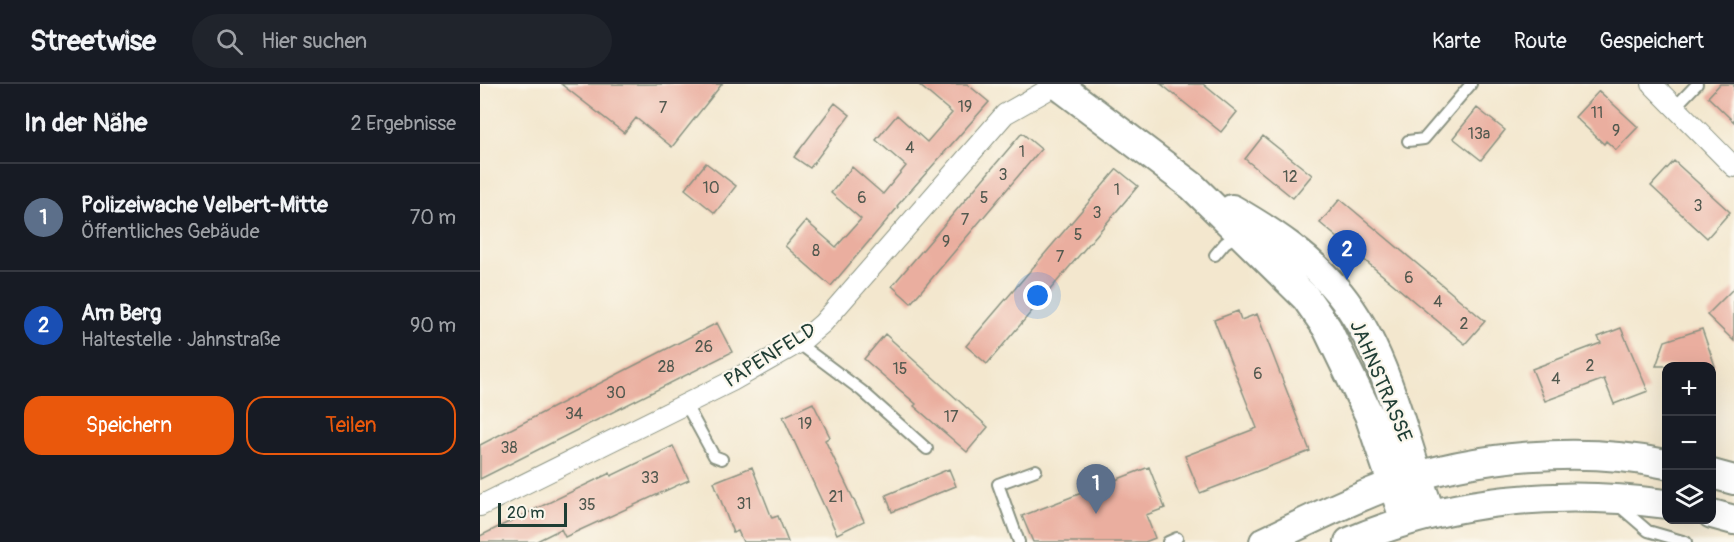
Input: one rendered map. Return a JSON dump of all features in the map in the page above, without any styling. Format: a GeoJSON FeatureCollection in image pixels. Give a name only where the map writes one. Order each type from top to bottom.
{"type":"FeatureCollection","features":[{"type":"Feature","properties":{"kind":"street","name":"JAHNSTRASSE"},"geometry":{"type":"LineString","coordinates":[[1058,84],[1192,186],[1242,232],[1306,298],[1327,328],[1369,415],[1405,480]]}},
{"type":"Feature","properties":{"kind":"street","name":"PAPENFELD"},"geometry":{"type":"LineString","coordinates":[[480,506],[686,403],[798,343],[823,323],[1005,114],[1058,84]]}},
{"type":"Feature","properties":{"kind":"street"},"geometry":{"type":"LineString","coordinates":[[1652,84],[1734,167]]}},
{"type":"Feature","properties":{"kind":"street","name":"JAHNSTRASSE"},"geometry":{"type":"LineString","coordinates":[[1192,186],[1264,228],[1299,253],[1342,296],[1368,341],[1396,407],[1405,480]]}},
{"type":"Feature","properties":{"kind":"street"},"geometry":{"type":"LineString","coordinates":[[1264,542],[1405,480],[1527,457],[1574,454],[1621,456],[1662,463]]}},
{"type":"Feature","properties":{"kind":"street"},"geometry":{"type":"LineString","coordinates":[[1405,480],[1418,518]]}},
{"type":"Feature","properties":{"kind":"street"},"geometry":{"type":"LineString","coordinates":[[1349,542],[1418,518],[1498,501],[1564,497],[1662,504]]}},
{"type":"Feature","properties":{"kind":"lane"},"geometry":{"type":"LineString","coordinates":[[1408,141],[1424,140],[1471,84]]}},
{"type":"Feature","properties":{"kind":"lane"},"geometry":{"type":"LineString","coordinates":[[1675,107],[1698,84]]}},
{"type":"Feature","properties":{"kind":"lane"},"geometry":{"type":"LineString","coordinates":[[1215,255],[1225,243],[1242,232]]}},
{"type":"Feature","properties":{"kind":"lane"},"geometry":{"type":"LineString","coordinates":[[798,343],[862,391],[927,449]]}},
{"type":"Feature","properties":{"kind":"lane"},"geometry":{"type":"LineString","coordinates":[[686,403],[714,456],[722,459]]}},
{"type":"Feature","properties":{"kind":"lane"},"geometry":{"type":"LineString","coordinates":[[1019,542],[998,484],[1036,470]]}},
{"type":"Feature","properties":{"kind":"lane"},"geometry":{"type":"LineString","coordinates":[[1610,499],[1648,531],[1686,542]]}},
{"type":"Feature","properties":{"kind":"building"},"geometry":{"type":"Polygon","coordinates":[[[561,84],[722,84],[672,147],[636,118],[624,133],[561,84]]]}},
{"type":"Feature","properties":{"kind":"building"},"geometry":{"type":"Polygon","coordinates":[[[918,84],[967,84],[989,102],[897,206],[831,286],[785,246],[806,221],[836,247],[861,219],[831,193],[852,167],[883,194],[906,166],[876,140],[897,115],[927,142],[952,113],[918,84]]]}},
{"type":"Feature","properties":{"kind":"building"},"geometry":{"type":"Polygon","coordinates":[[[1161,84],[1203,84],[1237,112],[1221,132],[1161,84]]]}},
{"type":"Feature","properties":{"kind":"building"},"geometry":{"type":"Polygon","coordinates":[[[1720,84],[1734,84],[1734,122],[1708,97],[1720,84]]]}},
{"type":"Feature","properties":{"kind":"building"},"geometry":{"type":"Polygon","coordinates":[[[1599,91],[1638,127],[1616,150],[1606,141],[1604,144],[1575,117],[1599,91]]]}},
{"type":"Feature","properties":{"kind":"building"},"geometry":{"type":"Polygon","coordinates":[[[835,103],[850,115],[810,168],[794,157],[835,103]]]}},
{"type":"Feature","properties":{"kind":"building"},"geometry":{"type":"Polygon","coordinates":[[[1477,108],[1505,130],[1481,160],[1453,138],[1477,108]]]}},
{"type":"Feature","properties":{"kind":"building"},"geometry":{"type":"Polygon","coordinates":[[[1022,133],[1041,149],[911,303],[892,286],[1022,133]]]}},
{"type":"Feature","properties":{"kind":"building"},"geometry":{"type":"Polygon","coordinates":[[[1263,136],[1312,175],[1293,198],[1245,159],[1263,136]]]}},
{"type":"Feature","properties":{"kind":"building"},"geometry":{"type":"Polygon","coordinates":[[[1674,161],[1730,212],[1707,238],[1651,186],[1674,161]]]}},
{"type":"Feature","properties":{"kind":"building"},"geometry":{"type":"Polygon","coordinates":[[[706,163],[736,186],[715,213],[685,189],[706,163]]]}},
{"type":"Feature","properties":{"kind":"building"},"geometry":{"type":"Polygon","coordinates":[[[1117,169],[1138,186],[987,364],[966,346],[1117,169]]]}},
{"type":"Feature","properties":{"kind":"building"},"geometry":{"type":"Polygon","coordinates":[[[1340,199],[1485,321],[1465,344],[1320,223],[1340,199]]]}},
{"type":"Feature","properties":{"kind":"building"},"geometry":{"type":"Polygon","coordinates":[[[1734,288],[1734,341],[1707,315],[1734,288]]]}},
{"type":"Feature","properties":{"kind":"building"},"geometry":{"type":"Polygon","coordinates":[[[1238,311],[1241,320],[1257,314],[1310,451],[1200,493],[1185,456],[1257,428],[1214,320],[1238,311]]]}},
{"type":"Feature","properties":{"kind":"building"},"geometry":{"type":"Polygon","coordinates":[[[717,323],[732,352],[480,479],[480,445],[717,323]]]}},
{"type":"Feature","properties":{"kind":"building"},"geometry":{"type":"Polygon","coordinates":[[[1621,328],[1648,391],[1614,404],[1604,379],[1545,401],[1532,369],[1601,343],[1598,337],[1621,328]]]}},
{"type":"Feature","properties":{"kind":"building"},"geometry":{"type":"Polygon","coordinates":[[[1702,329],[1714,362],[1662,362],[1662,366],[1656,366],[1665,341],[1702,329]]]}},
{"type":"Feature","properties":{"kind":"building"},"geometry":{"type":"Polygon","coordinates":[[[885,334],[988,427],[967,452],[864,359],[885,334]]]}},
{"type":"Feature","properties":{"kind":"building"},"geometry":{"type":"Polygon","coordinates":[[[813,403],[830,437],[825,440],[864,521],[837,534],[783,417],[813,403]]]}},
{"type":"Feature","properties":{"kind":"building"},"geometry":{"type":"Polygon","coordinates":[[[673,446],[689,480],[565,537],[561,529],[535,542],[480,542],[480,536],[610,473],[611,476],[673,446]]]}},
{"type":"Feature","properties":{"kind":"building"},"geometry":{"type":"Polygon","coordinates":[[[752,467],[772,518],[778,516],[788,542],[743,542],[738,531],[733,533],[714,482],[752,467]]]}},
{"type":"Feature","properties":{"kind":"building"},"geometry":{"type":"Polygon","coordinates":[[[1149,467],[1165,508],[1146,515],[1155,538],[1145,542],[1033,542],[1022,516],[1149,467]]]}},
{"type":"Feature","properties":{"kind":"building"},"geometry":{"type":"Polygon","coordinates":[[[949,469],[956,486],[892,512],[886,495],[949,469]]]}},
{"type":"Feature","properties":{"kind":"place","name":"Am Berg"},"geometry":{"type":"Point","coordinates":[1347,280]}},
{"type":"Feature","properties":{"kind":"place","name":"Polizeiwache Velbert-Mitte"},"geometry":{"type":"Point","coordinates":[1096,514]}}]}
